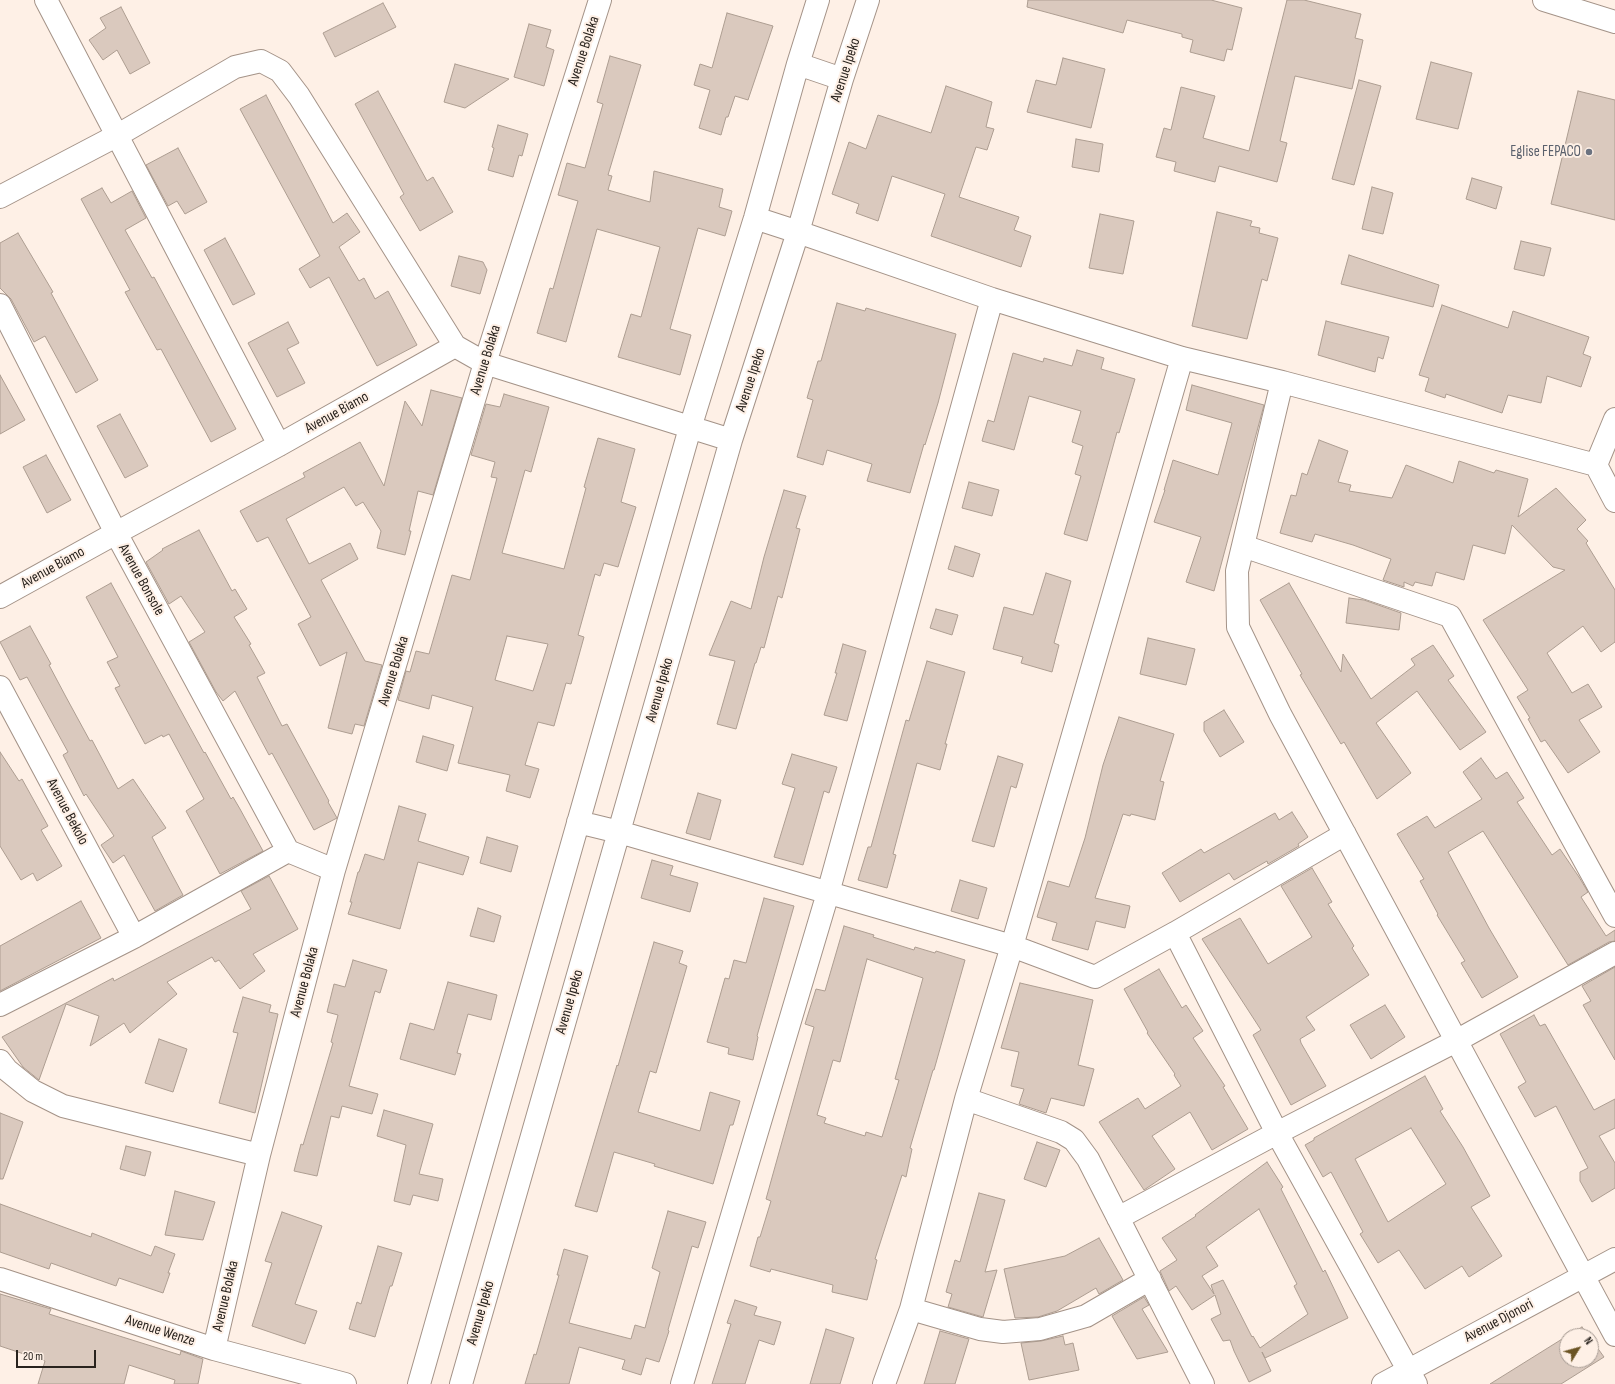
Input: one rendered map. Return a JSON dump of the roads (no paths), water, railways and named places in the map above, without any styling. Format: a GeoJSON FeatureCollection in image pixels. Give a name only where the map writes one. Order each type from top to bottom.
{"type":"FeatureCollection","features":[{"type":"Feature","properties":{"kind":"street"},"geometry":{"type":"LineString","coordinates":[[46,0],[279,445]]}},
{"type":"Feature","properties":{"kind":"street","name":"Avenue Bolaka"},"geometry":{"type":"LineString","coordinates":[[214,1349],[259,1155],[334,870],[485,363],[600,0]]}},
{"type":"Feature","properties":{"kind":"street"},"geometry":{"type":"LineString","coordinates":[[419,1384],[690,428],[755,218],[798,64],[818,0]]}},
{"type":"Feature","properties":{"kind":"street","name":"Avenue Ipeko"},"geometry":{"type":"LineString","coordinates":[[461,1384],[731,440],[798,232],[842,79],[868,0]]}},
{"type":"Feature","properties":{"kind":"street"},"geometry":{"type":"LineString","coordinates":[[1544,0],[1615,22]]}},
{"type":"Feature","properties":{"kind":"street"},"geometry":{"type":"LineString","coordinates":[[0,197],[118,135],[235,67],[261,61],[280,71],[299,96],[455,346],[485,363],[731,440]]}},
{"type":"Feature","properties":{"kind":"street"},"geometry":{"type":"LineString","coordinates":[[798,64],[842,79]]}},
{"type":"Feature","properties":{"kind":"street"},"geometry":{"type":"LineString","coordinates":[[755,218],[992,300],[1182,358],[1282,382],[1596,465],[1615,501]]}},
{"type":"Feature","properties":{"kind":"street"},"geometry":{"type":"LineString","coordinates":[[682,1384],[828,893],[992,300]]}},
{"type":"Feature","properties":{"kind":"street","name":"Avenue Bonsole"},"geometry":{"type":"LineString","coordinates":[[0,305],[116,533],[288,851]]}},
{"type":"Feature","properties":{"kind":"street","name":"Avenue Biamo"},"geometry":{"type":"LineString","coordinates":[[0,598],[116,533],[279,445],[455,346]]}},
{"type":"Feature","properties":{"kind":"street"},"geometry":{"type":"LineString","coordinates":[[884,1384],[911,1309],[966,1099],[1012,946],[1182,358]]}},
{"type":"Feature","properties":{"kind":"street"},"geometry":{"type":"LineString","coordinates":[[1282,382],[1237,571],[1238,627],[1280,714],[1615,1335]]}},
{"type":"Feature","properties":{"kind":"street"},"geometry":{"type":"LineString","coordinates":[[1596,465],[1615,419]]}},
{"type":"Feature","properties":{"kind":"street"},"geometry":{"type":"LineString","coordinates":[[1243,546],[1450,616],[1615,916]]}},
{"type":"Feature","properties":{"kind":"street","name":"Avenue Bekolo"},"geometry":{"type":"LineString","coordinates":[[0,687],[134,937]]}},
{"type":"Feature","properties":{"kind":"street"},"geometry":{"type":"LineString","coordinates":[[578,822],[619,832],[1012,946],[1095,977],[1175,933],[1345,834]]}},
{"type":"Feature","properties":{"kind":"street"},"geometry":{"type":"LineString","coordinates":[[0,1005],[134,937],[288,851],[334,870]]}},
{"type":"Feature","properties":{"kind":"street"},"geometry":{"type":"LineString","coordinates":[[1175,933],[1277,1133],[1412,1377]]}},
{"type":"Feature","properties":{"kind":"street"},"geometry":{"type":"LineString","coordinates":[[1118,1218],[1456,1040],[1615,953]]}},
{"type":"Feature","properties":{"kind":"street"},"geometry":{"type":"LineString","coordinates":[[0,1061],[8,1070],[33,1091],[63,1106],[259,1155]]}},
{"type":"Feature","properties":{"kind":"street"},"geometry":{"type":"LineString","coordinates":[[966,1099],[1062,1132],[1074,1140],[1088,1159],[1203,1384]]}},
{"type":"Feature","properties":{"kind":"street","name":"Avenue Djonori"},"geometry":{"type":"LineString","coordinates":[[1383,1384],[1412,1377],[1583,1276],[1615,1259]]}},
{"type":"Feature","properties":{"kind":"street","name":"Avenue Wenze"},"geometry":{"type":"LineString","coordinates":[[0,1279],[214,1349],[345,1384]]}},
{"type":"Feature","properties":{"kind":"street"},"geometry":{"type":"LineString","coordinates":[[911,1309],[980,1329],[1003,1332],[1040,1329],[1086,1316],[1150,1279]]}},
{"type":"Feature","properties":{"kind":"place","name":"Eglise FEPACO"},"geometry":{"type":"Point","coordinates":[1589,152]}}]}
